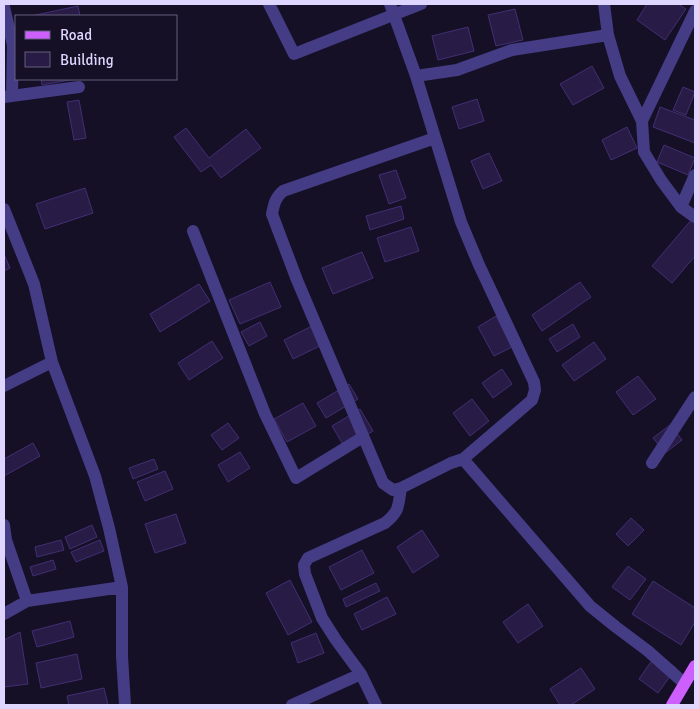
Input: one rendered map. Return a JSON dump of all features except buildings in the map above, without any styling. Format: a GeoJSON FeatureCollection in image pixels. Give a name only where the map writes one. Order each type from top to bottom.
{"type":"FeatureCollection","features":[{"type":"Feature","properties":{"kind":"main road"},"geometry":{"type":"LineString","coordinates":[[672,705],[695,666]]}},
{"type":"Feature","properties":{"kind":"street"},"geometry":{"type":"LineString","coordinates":[[269,4],[294,54],[392,9],[421,4]]}},
{"type":"Feature","properties":{"kind":"street"},"geometry":{"type":"LineString","coordinates":[[604,4],[608,36],[620,76],[642,121],[644,152],[661,180],[681,207],[695,217]]}},
{"type":"Feature","properties":{"kind":"street"},"geometry":{"type":"LineString","coordinates":[[4,7],[14,45],[8,96],[79,87]]}},
{"type":"Feature","properties":{"kind":"street"},"geometry":{"type":"LineString","coordinates":[[392,9],[416,76],[461,222],[534,382],[535,390],[532,400],[462,459],[393,490],[383,483],[297,280],[272,214],[277,196],[283,191],[435,138]]}},
{"type":"Feature","properties":{"kind":"street"},"geometry":{"type":"LineString","coordinates":[[642,121],[695,11]]}},
{"type":"Feature","properties":{"kind":"street"},"geometry":{"type":"LineString","coordinates":[[416,76],[457,70],[512,50],[608,36]]}},
{"type":"Feature","properties":{"kind":"street"},"geometry":{"type":"LineString","coordinates":[[681,207],[695,175]]}},
{"type":"Feature","properties":{"kind":"street"},"geometry":{"type":"LineString","coordinates":[[4,208],[34,284],[52,362],[95,476],[109,528],[122,587],[122,656],[125,705]]}},
{"type":"Feature","properties":{"kind":"street"},"geometry":{"type":"LineString","coordinates":[[193,231],[265,414],[296,478],[363,437]]}},
{"type":"Feature","properties":{"kind":"street"},"geometry":{"type":"LineString","coordinates":[[4,386],[52,362]]}},
{"type":"Feature","properties":{"kind":"street"},"geometry":{"type":"LineString","coordinates":[[652,463],[695,397]]}},
{"type":"Feature","properties":{"kind":"street"},"geometry":{"type":"LineString","coordinates":[[462,459],[590,606],[648,651],[684,683]]}},
{"type":"Feature","properties":{"kind":"street"},"geometry":{"type":"LineString","coordinates":[[376,705],[360,674],[322,618],[305,574],[304,565],[308,558],[385,522],[394,515],[398,507],[401,488]]}},
{"type":"Feature","properties":{"kind":"street"},"geometry":{"type":"LineString","coordinates":[[4,525],[6,540],[27,602]]}},
{"type":"Feature","properties":{"kind":"street"},"geometry":{"type":"LineString","coordinates":[[4,614],[27,602],[122,587]]}},
{"type":"Feature","properties":{"kind":"street"},"geometry":{"type":"LineString","coordinates":[[292,705],[360,674]]}}]}
